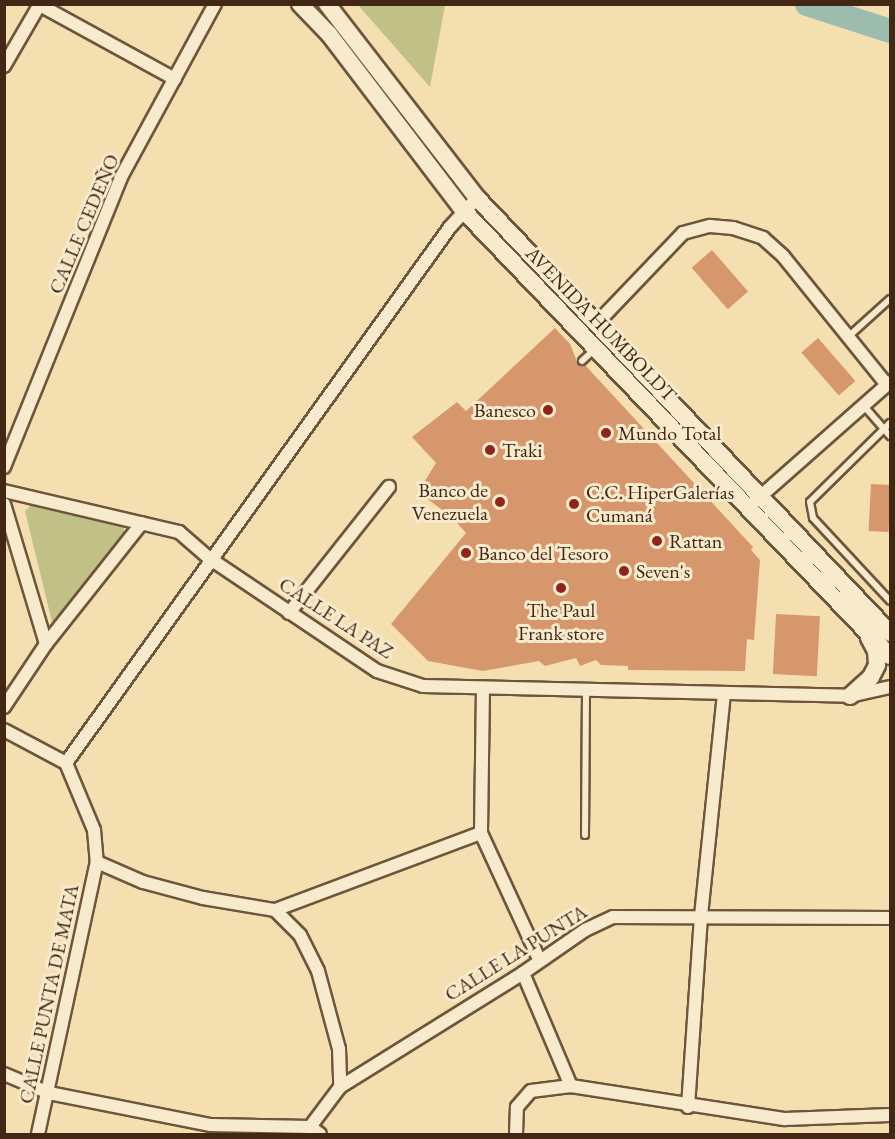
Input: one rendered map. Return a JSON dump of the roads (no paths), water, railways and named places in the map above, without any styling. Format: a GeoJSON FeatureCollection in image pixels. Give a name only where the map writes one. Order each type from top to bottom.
{"type":"FeatureCollection","features":[{"type":"Feature","properties":{"kind":"main road","name":"AVENIDA HUMBOLDT"},"geometry":{"type":"LineString","coordinates":[[300,4],[379,85],[477,198],[598,322],[878,626],[891,656]]}},
{"type":"Feature","properties":{"kind":"main road","name":"AVENIDA HUMBOLDT"},"geometry":{"type":"LineString","coordinates":[[327,4],[464,211],[747,507],[878,626],[891,633]]}},
{"type":"Feature","properties":{"kind":"main road"},"geometry":{"type":"LineString","coordinates":[[850,696],[871,677],[877,666],[878,626]]}},
{"type":"Feature","properties":{"kind":"street","name":"CALLE CEDEÑO"},"geometry":{"type":"LineString","coordinates":[[4,467],[122,177],[215,4]]}},
{"type":"Feature","properties":{"kind":"street"},"geometry":{"type":"LineString","coordinates":[[4,66],[39,5],[175,79]]}},
{"type":"Feature","properties":{"kind":"street"},"geometry":{"type":"LineString","coordinates":[[4,730],[66,763],[209,558],[464,211],[477,198]]}},
{"type":"Feature","properties":{"kind":"street"},"geometry":{"type":"LineString","coordinates":[[598,322],[682,233],[710,226],[733,228],[763,238],[783,256],[889,383],[747,507]]}},
{"type":"Feature","properties":{"kind":"street"},"geometry":{"type":"LineString","coordinates":[[290,613],[389,487]]}},
{"type":"Feature","properties":{"kind":"street","name":"CALLE LA PAZ"},"geometry":{"type":"LineString","coordinates":[[4,491],[179,532],[209,558],[377,671],[423,686],[850,696],[891,687]]}},
{"type":"Feature","properties":{"kind":"street"},"geometry":{"type":"LineString","coordinates":[[4,504],[46,644]]}},
{"type":"Feature","properties":{"kind":"street"},"geometry":{"type":"LineString","coordinates":[[4,707],[46,644],[142,523]]}},
{"type":"Feature","properties":{"kind":"street"},"geometry":{"type":"LineString","coordinates":[[483,688],[481,833],[539,959]]}},
{"type":"Feature","properties":{"kind":"street"},"geometry":{"type":"LineString","coordinates":[[688,1107],[700,916],[724,693]]}},
{"type":"Feature","properties":{"kind":"street","name":"CALLE PUNTA DE MATA"},"geometry":{"type":"LineString","coordinates":[[38,1134],[49,1093],[97,862],[94,830],[66,763]]}},
{"type":"Feature","properties":{"kind":"street"},"geometry":{"type":"LineString","coordinates":[[97,862],[153,885],[274,910],[481,833]]}},
{"type":"Feature","properties":{"kind":"street"},"geometry":{"type":"LineString","coordinates":[[274,910],[300,935],[318,971],[339,1049],[340,1087]]}},
{"type":"Feature","properties":{"kind":"street","name":"CALLE LA PUNTA"},"geometry":{"type":"LineString","coordinates":[[315,1131],[340,1087],[523,973],[539,959],[585,930],[613,917],[891,918]]}},
{"type":"Feature","properties":{"kind":"street"},"geometry":{"type":"LineString","coordinates":[[523,973],[571,1086]]}},
{"type":"Feature","properties":{"kind":"street"},"geometry":{"type":"LineString","coordinates":[[4,1074],[49,1093],[211,1125],[315,1131]]}},
{"type":"Feature","properties":{"kind":"street"},"geometry":{"type":"LineString","coordinates":[[516,1134],[518,1107],[531,1091],[571,1086],[688,1107],[785,1119],[891,1115]]}},
{"type":"Feature","properties":{"kind":"lane"},"geometry":{"type":"LineString","coordinates":[[849,336],[891,299]]}},
{"type":"Feature","properties":{"kind":"lane"},"geometry":{"type":"LineString","coordinates":[[582,361],[597,348]]}},
{"type":"Feature","properties":{"kind":"lane"},"geometry":{"type":"LineString","coordinates":[[864,406],[891,436]]}},
{"type":"Feature","properties":{"kind":"lane"},"geometry":{"type":"LineString","coordinates":[[891,423],[810,502],[813,518],[891,601]]}},
{"type":"Feature","properties":{"kind":"lane"},"geometry":{"type":"LineString","coordinates":[[585,835],[586,690]]}},
{"type":"Feature","properties":{"kind":"waterway"},"geometry":{"type":"LineString","coordinates":[[807,4],[890,31]]}},
{"type":"Feature","properties":{"kind":"place","name":"Banesco"},"geometry":{"type":"Point","coordinates":[548,410]}},
{"type":"Feature","properties":{"kind":"place","name":"Mundo Total"},"geometry":{"type":"Point","coordinates":[606,433]}},
{"type":"Feature","properties":{"kind":"place","name":"Traki"},"geometry":{"type":"Point","coordinates":[490,450]}},
{"type":"Feature","properties":{"kind":"place","name":"Banco de Venezuela"},"geometry":{"type":"Point","coordinates":[500,502]}},
{"type":"Feature","properties":{"kind":"place","name":"C.C. HiperGalerías Cumaná"},"geometry":{"type":"Point","coordinates":[574,504]}},
{"type":"Feature","properties":{"kind":"place","name":"Rattan"},"geometry":{"type":"Point","coordinates":[657,541]}},
{"type":"Feature","properties":{"kind":"place","name":"Banco del Tesoro"},"geometry":{"type":"Point","coordinates":[466,553]}},
{"type":"Feature","properties":{"kind":"place","name":"Seven's"},"geometry":{"type":"Point","coordinates":[624,571]}},
{"type":"Feature","properties":{"kind":"place","name":"The Paul Frank store"},"geometry":{"type":"Point","coordinates":[561,588]}}]}
